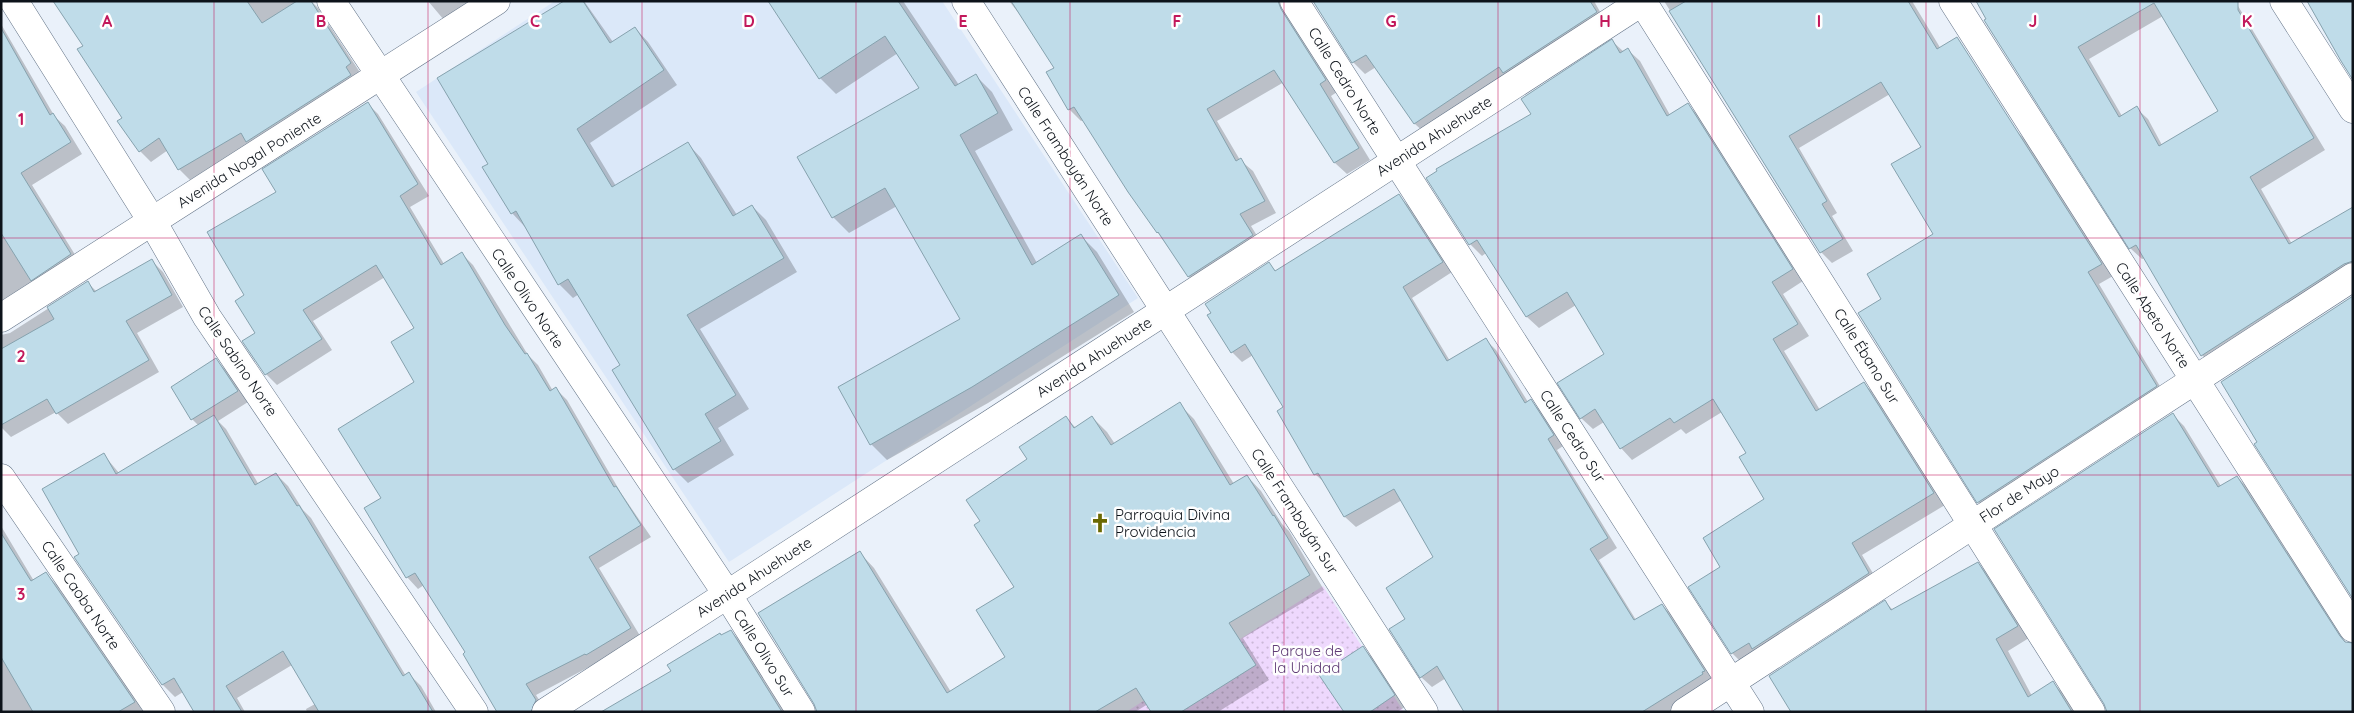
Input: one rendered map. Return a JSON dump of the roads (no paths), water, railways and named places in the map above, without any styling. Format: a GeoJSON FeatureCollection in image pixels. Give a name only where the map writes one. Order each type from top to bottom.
{"type":"FeatureCollection","features":[{"type":"Feature","properties":{"kind":"street","name":"Calle Sabino Norte"},"geometry":{"type":"LineString","coordinates":[[14,1],[152,221],[207,317],[474,712]]}},
{"type":"Feature","properties":{"kind":"street","name":"Calle Olivo Norte"},"geometry":{"type":"LineString","coordinates":[[331,1],[727,594]]}},
{"type":"Feature","properties":{"kind":"street","name":"Avenida Nogal Poniente"},"geometry":{"type":"LineString","coordinates":[[1,318],[496,1]]}},
{"type":"Feature","properties":{"kind":"street","name":"Calle Framboyán Norte"},"geometry":{"type":"LineString","coordinates":[[966,1],[1166,310]]}},
{"type":"Feature","properties":{"kind":"street","name":"Calle Cedro Norte"},"geometry":{"type":"LineString","coordinates":[[1294,1],[1396,161]]}},
{"type":"Feature","properties":{"kind":"street","name":"Avenida Ahuehuete"},"geometry":{"type":"LineString","coordinates":[[546,712],[1642,1]]}},
{"type":"Feature","properties":{"kind":"street","name":"Calle Ébano Sur"},"geometry":{"type":"LineString","coordinates":[[1642,1],[2091,712]]}},
{"type":"Feature","properties":{"kind":"street","name":"Calle Abeto Norte"},"geometry":{"type":"LineString","coordinates":[[1953,1],[2353,628]]}},
{"type":"Feature","properties":{"kind":"street"},"geometry":{"type":"LineString","coordinates":[[2284,1],[2353,109]]}},
{"type":"Feature","properties":{"kind":"street","name":"Calle Cedro Sur"},"geometry":{"type":"LineString","coordinates":[[1396,161],[1750,712]]}},
{"type":"Feature","properties":{"kind":"street","name":"Flor de Mayo"},"geometry":{"type":"LineString","coordinates":[[1686,712],[2353,277]]}},
{"type":"Feature","properties":{"kind":"street","name":"Calle Framboyán Sur"},"geometry":{"type":"LineString","coordinates":[[1166,310],[1424,712]]}},
{"type":"Feature","properties":{"kind":"street","name":"Calle Caoba Norte"},"geometry":{"type":"LineString","coordinates":[[1,478],[161,712]]}},
{"type":"Feature","properties":{"kind":"street","name":"Calle Olivo Sur"},"geometry":{"type":"LineString","coordinates":[[727,594],[801,712]]}},
{"type":"Feature","properties":{"kind":"place","name":"Parroquia Divina Providencia"},"geometry":{"type":"Point","coordinates":[1100,523]}},
{"type":"Feature","properties":{"kind":"park label","name":"Parque de la Unidad"},"geometry":{"type":"Point","coordinates":[1307,658]}}]}
